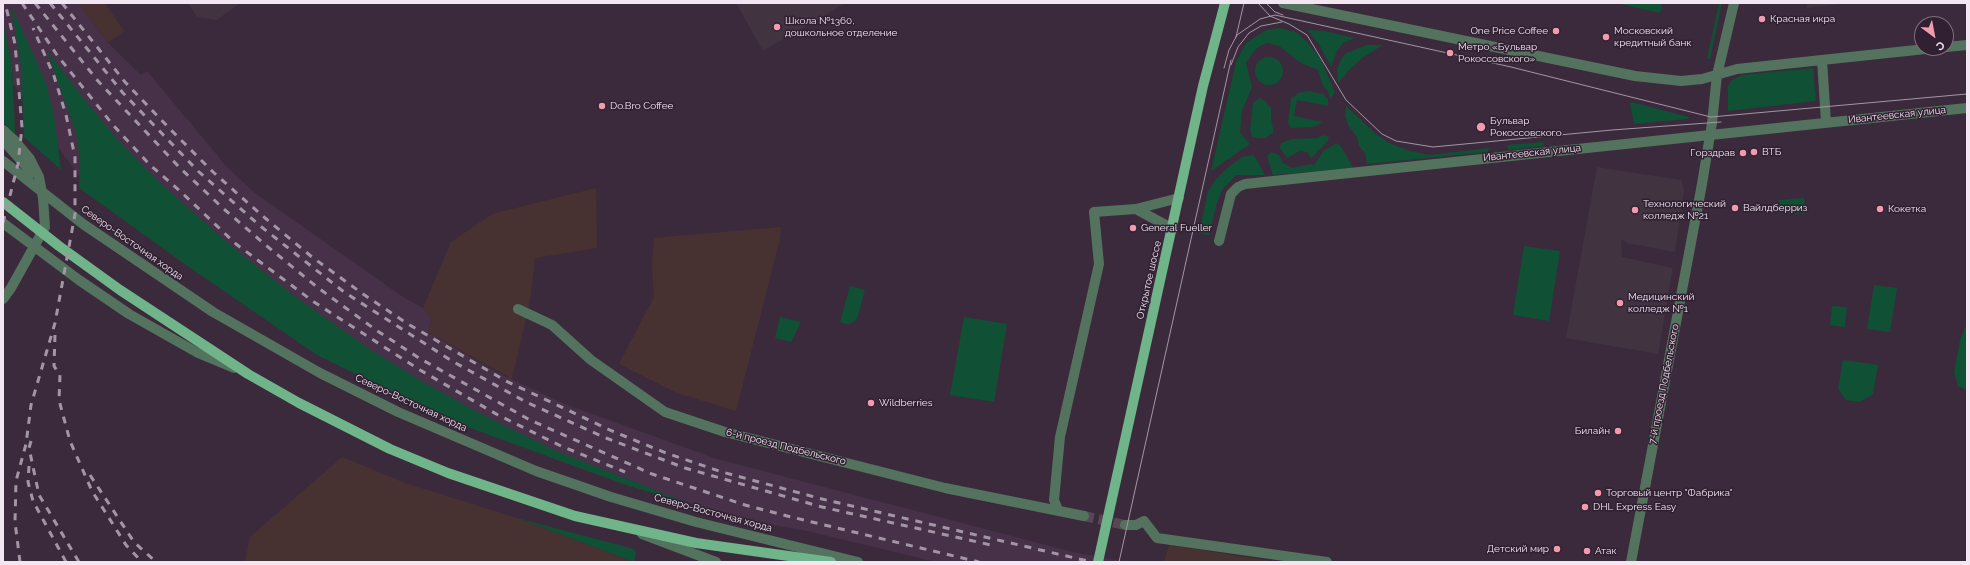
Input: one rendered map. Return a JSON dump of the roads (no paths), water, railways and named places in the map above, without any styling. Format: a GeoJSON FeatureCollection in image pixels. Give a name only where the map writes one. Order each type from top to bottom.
{"type":"FeatureCollection","features":[{"type":"Feature","properties":{"kind":"main road","name":"Открытое шоссе"},"geometry":{"type":"LineString","coordinates":[[1098,562],[1173,230],[1203,86],[1225,3]]}},
{"type":"Feature","properties":{"kind":"main road"},"geometry":{"type":"LineString","coordinates":[[3,202],[59,246],[120,290],[248,374],[299,403],[390,449],[448,473],[575,516],[696,543],[831,562]]}},
{"type":"Feature","properties":{"kind":"street"},"geometry":{"type":"LineString","coordinates":[[1283,3],[1635,76],[1681,81],[1702,79],[1737,69],[1914,50]]}},
{"type":"Feature","properties":{"kind":"street"},"geometry":{"type":"LineString","coordinates":[[1717,75],[1734,3]]}},
{"type":"Feature","properties":{"kind":"street"},"geometry":{"type":"LineString","coordinates":[[1954,46],[1967,45]]}},
{"type":"Feature","properties":{"kind":"street"},"geometry":{"type":"LineString","coordinates":[[1822,60],[1826,122]]}},
{"type":"Feature","properties":{"kind":"street","name":"7-й проезд Подбельского"},"geometry":{"type":"LineString","coordinates":[[1631,562],[1710,136],[1717,75]]}},
{"type":"Feature","properties":{"kind":"street","name":"Ивантеевская улица"},"geometry":{"type":"LineString","coordinates":[[1219,241],[1231,194],[1238,187],[1245,184],[1271,180],[1710,136],[1826,122],[1967,108]]}},
{"type":"Feature","properties":{"kind":"street"},"geometry":{"type":"LineString","coordinates":[[3,130],[15,141],[30,159],[39,177],[43,198],[45,227],[11,288],[3,299]]}},
{"type":"Feature","properties":{"kind":"street"},"geometry":{"type":"LineString","coordinates":[[3,140],[65,210]]}},
{"type":"Feature","properties":{"kind":"street","name":"Северо-Восточная хорда"},"geometry":{"type":"LineString","coordinates":[[3,161],[65,210],[143,266],[213,312],[320,373],[404,415],[536,471],[611,497],[696,522],[858,562]]}},
{"type":"Feature","properties":{"kind":"street"},"geometry":{"type":"LineString","coordinates":[[1058,510],[1054,500],[1060,437],[1099,264],[1094,212],[1136,209],[1179,198]]}},
{"type":"Feature","properties":{"kind":"street"},"geometry":{"type":"LineString","coordinates":[[1136,209],[1173,230]]}},
{"type":"Feature","properties":{"kind":"street"},"geometry":{"type":"LineString","coordinates":[[3,223],[79,280],[129,314],[198,353],[248,374]]}},
{"type":"Feature","properties":{"kind":"street","name":"6-й проезд Подбельского"},"geometry":{"type":"LineString","coordinates":[[518,309],[552,325],[591,360],[665,412],[725,432],[945,488],[1084,516]]}},
{"type":"Feature","properties":{"kind":"street"},"geometry":{"type":"LineString","coordinates":[[1125,525],[1136,525],[1147,517],[1157,538],[1327,562]]}},
{"type":"Feature","properties":{"kind":"street"},"geometry":{"type":"LineString","coordinates":[[629,529],[716,562]]}},
{"type":"Feature","properties":{"kind":"tunnel"},"geometry":{"type":"LineString","coordinates":[[1084,516],[1125,525]]}},
{"type":"Feature","properties":{"kind":"tram line"},"geometry":{"type":"LineString","coordinates":[[1236,37],[1244,3]]}},
{"type":"Feature","properties":{"kind":"tram line"},"geometry":{"type":"LineString","coordinates":[[1258,3],[1270,16],[1289,24],[1307,35],[1346,100],[1382,134],[1396,141],[1433,147],[1612,130],[1721,122]]}},
{"type":"Feature","properties":{"kind":"tram line"},"geometry":{"type":"LineString","coordinates":[[1266,3],[1275,12],[1283,15]]}},
{"type":"Feature","properties":{"kind":"tram line"},"geometry":{"type":"LineString","coordinates":[[1224,68],[1229,50],[1237,35],[1260,19],[1275,15],[1511,67],[1711,117],[1967,94]]}},
{"type":"Feature","properties":{"kind":"tram line"},"geometry":{"type":"LineString","coordinates":[[1231,65],[1238,47],[1249,33],[1261,26],[1282,22]]}},
{"type":"Feature","properties":{"kind":"tram line"},"geometry":{"type":"LineString","coordinates":[[1119,562],[1231,60]]}},
{"type":"Feature","properties":{"kind":"railway"},"geometry":{"type":"LineString","coordinates":[[3,223],[18,164],[22,127],[15,44],[5,3]]}},
{"type":"Feature","properties":{"kind":"railway"},"geometry":{"type":"LineString","coordinates":[[22,3],[57,55],[113,125],[149,164],[236,244],[314,302],[420,370],[498,415],[561,446],[625,472]]}},
{"type":"Feature","properties":{"kind":"railway"},"geometry":{"type":"LineString","coordinates":[[35,3],[98,81],[180,168],[225,210],[317,287],[376,330],[419,358],[530,420],[652,474],[745,505],[979,562]]}},
{"type":"Feature","properties":{"kind":"railway"},"geometry":{"type":"LineString","coordinates":[[50,3],[123,93],[198,171],[259,225],[344,292],[452,361],[526,402],[606,438],[685,468],[822,507],[991,545]]}},
{"type":"Feature","properties":{"kind":"railway"},"geometry":{"type":"LineString","coordinates":[[62,3],[125,82],[213,172],[265,218],[312,257],[363,294],[408,324],[506,381],[612,431],[666,453],[722,472],[822,499],[1092,562]]}},
{"type":"Feature","properties":{"kind":"railway"},"geometry":{"type":"LineString","coordinates":[[20,562],[15,522],[16,481],[26,444],[31,405],[55,323],[75,214],[75,157],[66,115],[54,76],[33,28]]}},
{"type":"Feature","properties":{"kind":"railway"},"geometry":{"type":"LineString","coordinates":[[55,335],[54,366],[60,375],[59,400],[70,441],[92,491],[126,545],[142,562]]}},
{"type":"Feature","properties":{"kind":"railway"},"geometry":{"type":"LineString","coordinates":[[31,441],[29,448],[39,495],[79,562]]}},
{"type":"Feature","properties":{"kind":"railway"},"geometry":{"type":"LineString","coordinates":[[29,466],[28,482],[33,501],[66,562]]}},
{"type":"Feature","properties":{"kind":"railway"},"geometry":{"type":"LineString","coordinates":[[90,475],[134,542],[156,562]]}},
{"type":"Feature","properties":{"kind":"place","name":"Красная икра"},"geometry":{"type":"Point","coordinates":[1762,19]}},
{"type":"Feature","properties":{"kind":"place","name":"Школа №1360, дошкольное отделение"},"geometry":{"type":"Point","coordinates":[777,27]}},
{"type":"Feature","properties":{"kind":"place","name":"One Price Coffee"},"geometry":{"type":"Point","coordinates":[1556,31]}},
{"type":"Feature","properties":{"kind":"place","name":"Московский кредитный банк"},"geometry":{"type":"Point","coordinates":[1606,37]}},
{"type":"Feature","properties":{"kind":"place","name":"Метро «Бульвар Рокоссовского»"},"geometry":{"type":"Point","coordinates":[1450,53]}},
{"type":"Feature","properties":{"kind":"place","name":"Do.Bro Coffee"},"geometry":{"type":"Point","coordinates":[602,106]}},
{"type":"Feature","properties":{"kind":"place","name":"Бульвар Рокоссовского"},"geometry":{"type":"Point","coordinates":[1481,127]}},
{"type":"Feature","properties":{"kind":"place","name":"ВТБ"},"geometry":{"type":"Point","coordinates":[1754,152]}},
{"type":"Feature","properties":{"kind":"place","name":"Горздрав"},"geometry":{"type":"Point","coordinates":[1743,153]}},
{"type":"Feature","properties":{"kind":"place","name":"Вайлдберриз"},"geometry":{"type":"Point","coordinates":[1735,208]}},
{"type":"Feature","properties":{"kind":"place","name":"Кокетка"},"geometry":{"type":"Point","coordinates":[1880,209]}},
{"type":"Feature","properties":{"kind":"place","name":"Технологический колледж №21"},"geometry":{"type":"Point","coordinates":[1635,210]}},
{"type":"Feature","properties":{"kind":"place","name":"General Fueller"},"geometry":{"type":"Point","coordinates":[1133,228]}},
{"type":"Feature","properties":{"kind":"place","name":"Медицинский колледж №1"},"geometry":{"type":"Point","coordinates":[1620,303]}},
{"type":"Feature","properties":{"kind":"place","name":"Wildberries"},"geometry":{"type":"Point","coordinates":[871,403]}},
{"type":"Feature","properties":{"kind":"place","name":"Билайн"},"geometry":{"type":"Point","coordinates":[1618,431]}},
{"type":"Feature","properties":{"kind":"place","name":"Торговый центр \"Фабрика\""},"geometry":{"type":"Point","coordinates":[1598,493]}},
{"type":"Feature","properties":{"kind":"place","name":"DHL Express Easy"},"geometry":{"type":"Point","coordinates":[1585,507]}},
{"type":"Feature","properties":{"kind":"place","name":"Детский мир"},"geometry":{"type":"Point","coordinates":[1557,549]}},
{"type":"Feature","properties":{"kind":"place","name":"Атак"},"geometry":{"type":"Point","coordinates":[1587,551]}}]}
